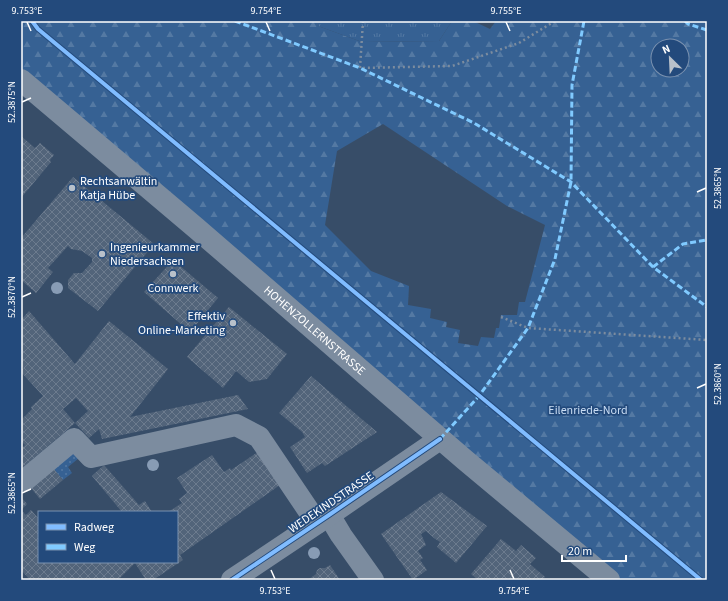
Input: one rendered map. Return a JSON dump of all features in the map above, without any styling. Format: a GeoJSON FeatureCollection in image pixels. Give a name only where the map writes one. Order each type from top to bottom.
{"type":"FeatureCollection","features":[{"type":"Feature","properties":{"kind":"street","name":"HOHENZOLLERNSTRASSE"},"geometry":{"type":"LineString","coordinates":[[21,80],[201,232],[440,439],[609,580]]}},
{"type":"Feature","properties":{"kind":"street"},"geometry":{"type":"LineString","coordinates":[[25,480],[74,439],[91,457],[236,425],[259,437],[323,519],[341,534],[373,580]]}},
{"type":"Feature","properties":{"kind":"street","name":"WEDEKINDSTRASSE"},"geometry":{"type":"LineString","coordinates":[[232,580],[440,439]]}},
{"type":"Feature","properties":{"kind":"path"},"geometry":{"type":"LineString","coordinates":[[363,21],[360,68],[452,66],[519,43],[554,21]]}},
{"type":"Feature","properties":{"kind":"path"},"geometry":{"type":"LineString","coordinates":[[501,317],[528,328],[707,340]]}},
{"type":"Feature","properties":{"kind":"green space","name":"Eilenriede-Nord"},"geometry":{"type":"Polygon","coordinates":[[[21,21],[317,21],[318,26],[362,42],[439,41],[452,21],[473,21],[490,29],[496,21],[707,21],[707,580],[609,580],[21,80],[21,21]],[[383,124],[337,151],[325,225],[371,271],[409,286],[408,305],[431,309],[430,318],[447,322],[446,327],[460,330],[458,343],[478,346],[481,337],[494,338],[496,328],[499,328],[501,315],[517,315],[519,302],[525,302],[545,225],[507,206],[383,124]]]}},
{"type":"Feature","properties":{"kind":"green space"},"geometry":{"type":"Polygon","coordinates":[[[317,21],[452,21],[439,41],[362,42],[318,26],[317,21]]]}},
{"type":"Feature","properties":{"kind":"green space"},"geometry":{"type":"Polygon","coordinates":[[[71,452],[79,458],[68,467],[72,473],[63,480],[53,468],[71,452]]]}},
{"type":"Feature","properties":{"kind":"building"},"geometry":{"type":"Polygon","coordinates":[[[21,136],[35,148],[40,143],[54,155],[50,160],[51,162],[21,198],[21,136]]]}},
{"type":"Feature","properties":{"kind":"building"},"geometry":{"type":"Polygon","coordinates":[[[73,177],[154,244],[98,311],[68,288],[68,280],[74,273],[82,273],[92,262],[92,258],[82,251],[71,249],[68,246],[48,268],[53,272],[36,293],[21,280],[21,238],[73,177]]]}},
{"type":"Feature","properties":{"kind":"building"},"geometry":{"type":"Polygon","coordinates":[[[173,260],[218,298],[190,332],[144,292],[173,260]]]}},
{"type":"Feature","properties":{"kind":"building"},"geometry":{"type":"Polygon","coordinates":[[[229,307],[287,354],[267,379],[249,382],[236,371],[223,388],[187,357],[229,307]]]}},
{"type":"Feature","properties":{"kind":"building"},"geometry":{"type":"Polygon","coordinates":[[[29,311],[75,364],[109,321],[168,369],[130,417],[238,395],[248,409],[102,439],[99,429],[89,438],[75,423],[21,469],[21,449],[25,445],[21,441],[21,420],[32,409],[31,407],[43,396],[21,372],[24,368],[21,365],[21,320],[29,311]],[[76,398],[63,409],[75,423],[88,411],[76,398]]]}},
{"type":"Feature","properties":{"kind":"building"},"geometry":{"type":"Polygon","coordinates":[[[311,376],[377,432],[325,466],[322,463],[307,473],[290,447],[305,437],[302,432],[279,413],[311,376]]]}},
{"type":"Feature","properties":{"kind":"building"},"geometry":{"type":"Polygon","coordinates":[[[258,452],[280,485],[180,555],[183,560],[153,580],[146,580],[135,563],[178,563],[178,511],[170,511],[182,503],[179,499],[187,493],[177,478],[212,455],[224,472],[230,468],[231,470],[258,452]]]}},
{"type":"Feature","properties":{"kind":"building"},"geometry":{"type":"Polygon","coordinates":[[[104,465],[139,505],[145,501],[151,511],[121,511],[92,476],[104,465]]]}},
{"type":"Feature","properties":{"kind":"building"},"geometry":{"type":"Polygon","coordinates":[[[53,468],[63,480],[40,499],[30,487],[53,468]]]}},
{"type":"Feature","properties":{"kind":"building"},"geometry":{"type":"Polygon","coordinates":[[[441,492],[487,526],[456,563],[437,547],[440,542],[426,531],[421,534],[426,545],[418,551],[423,558],[420,560],[427,570],[413,580],[381,534],[441,492]]]}},
{"type":"Feature","properties":{"kind":"building"},"geometry":{"type":"Polygon","coordinates":[[[21,497],[27,504],[21,510],[21,497]]]}},
{"type":"Feature","properties":{"kind":"building"},"geometry":{"type":"Polygon","coordinates":[[[21,510],[26,515],[31,510],[38,518],[38,563],[135,563],[119,579],[120,580],[30,580],[21,570],[21,510]]]}},
{"type":"Feature","properties":{"kind":"building"},"geometry":{"type":"Polygon","coordinates":[[[501,539],[516,551],[521,545],[536,558],[530,564],[545,577],[542,580],[478,580],[471,574],[501,539]]]}},
{"type":"Feature","properties":{"kind":"building"},"geometry":{"type":"Polygon","coordinates":[[[330,565],[340,580],[308,580],[316,574],[317,570],[330,565]]]}},
{"type":"Feature","properties":{"kind":"marked path"},"geometry":{"type":"LineString","coordinates":[[235,21],[360,68],[474,123],[571,182],[653,267],[707,307]]}},
{"type":"Feature","properties":{"kind":"marked path"},"geometry":{"type":"LineString","coordinates":[[440,439],[479,396],[528,328],[555,259],[571,182],[572,85],[584,21]]}},
{"type":"Feature","properties":{"kind":"marked path"},"geometry":{"type":"LineString","coordinates":[[685,21],[688,24],[707,30]]}},
{"type":"Feature","properties":{"kind":"marked path"},"geometry":{"type":"LineString","coordinates":[[653,267],[683,244],[707,240]]}},
{"type":"Feature","properties":{"kind":"cycle path"},"geometry":{"type":"LineString","coordinates":[[32,21],[38,29],[701,580]]}},
{"type":"Feature","properties":{"kind":"cycle path"},"geometry":{"type":"LineString","coordinates":[[232,580],[440,439]]}},
{"type":"Feature","properties":{"kind":"place","name":"Rechtsanwältin Katja Hübe"},"geometry":{"type":"Point","coordinates":[72,188]}},
{"type":"Feature","properties":{"kind":"place","name":"Ingenieurkammer Niedersachsen"},"geometry":{"type":"Point","coordinates":[102,254]}},
{"type":"Feature","properties":{"kind":"place","name":"Connwerk"},"geometry":{"type":"Point","coordinates":[173,274]}},
{"type":"Feature","properties":{"kind":"place","name":"Effektiv Online-Marketing"},"geometry":{"type":"Point","coordinates":[233,323]}}]}
